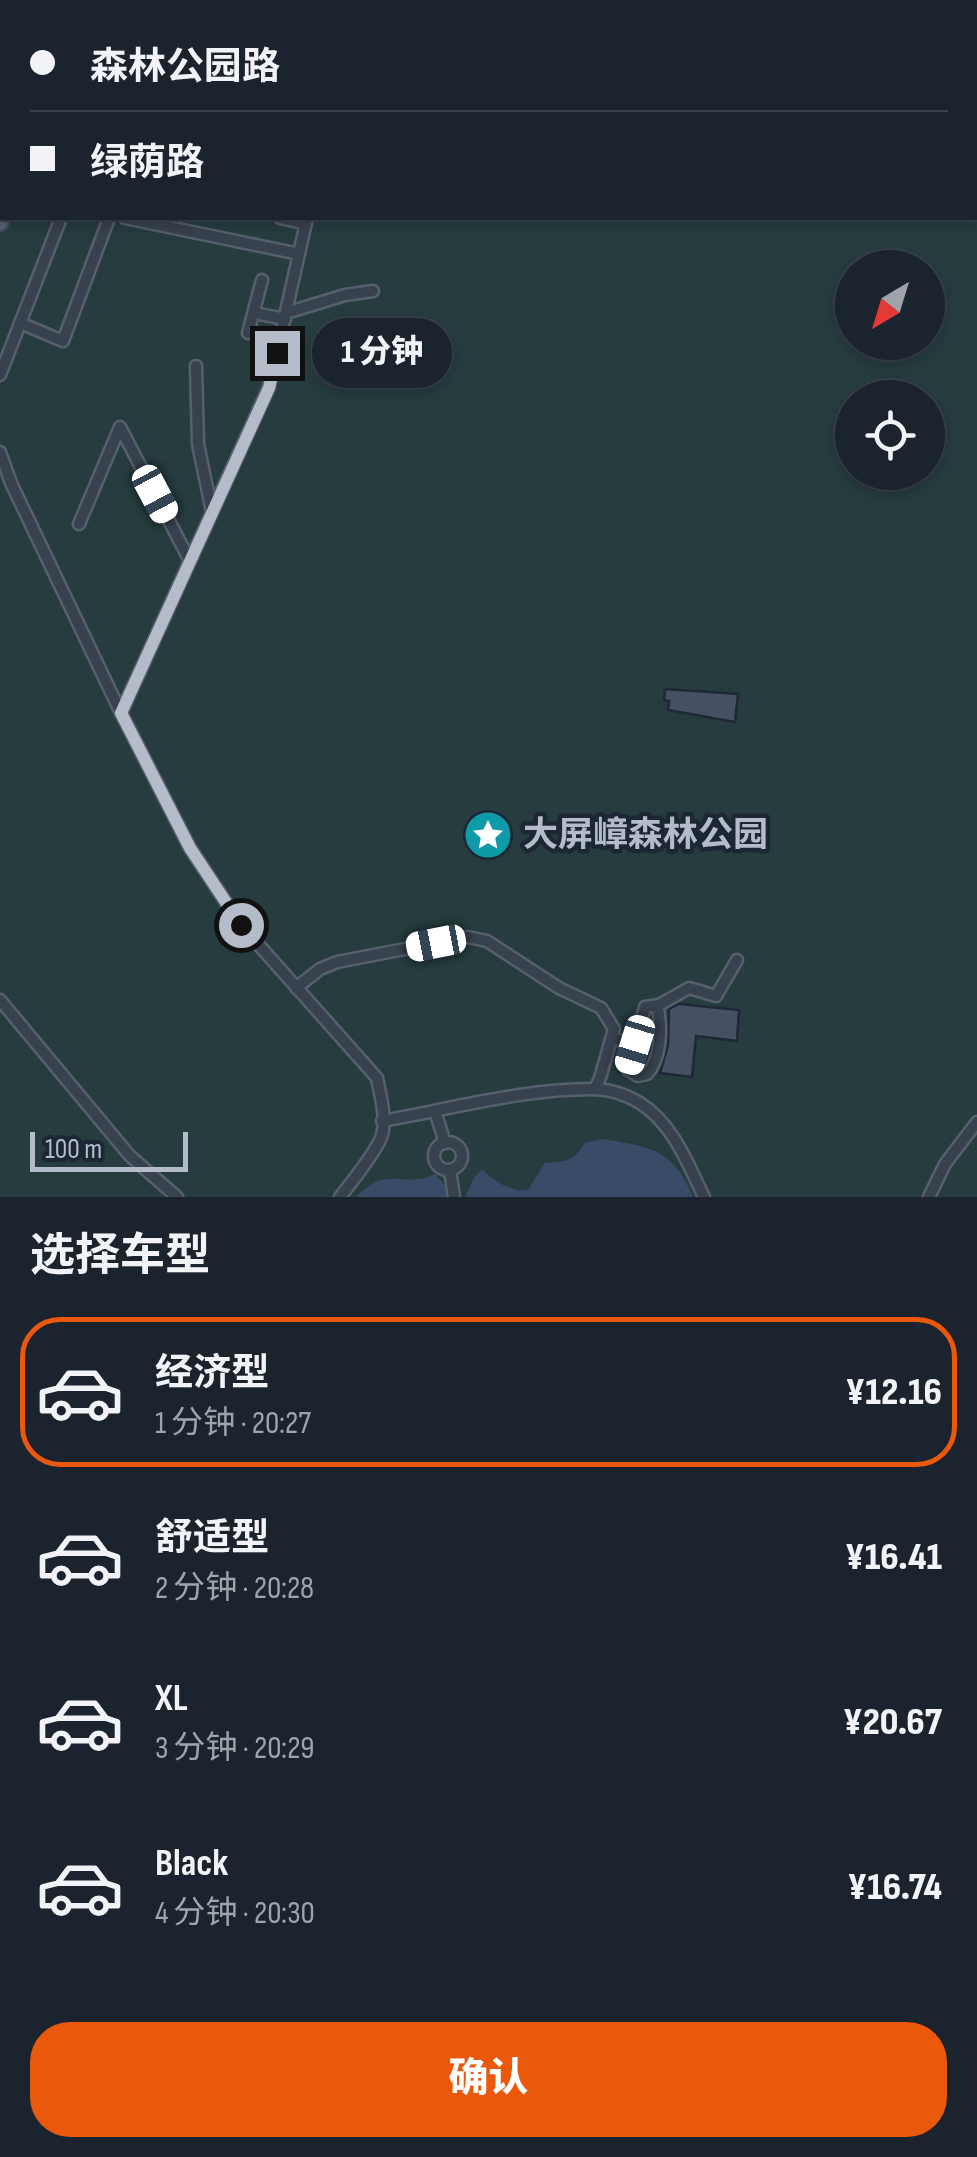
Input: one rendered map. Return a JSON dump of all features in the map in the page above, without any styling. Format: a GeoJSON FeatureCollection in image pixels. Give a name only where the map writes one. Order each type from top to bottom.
{"type":"FeatureCollection","features":[{"type":"Feature","properties":{"kind":"street"},"geometry":{"type":"LineString","coordinates":[[0,375],[60,220]]}},
{"type":"Feature","properties":{"kind":"street"},"geometry":{"type":"LineString","coordinates":[[20,323],[63,341],[107,220]]}},
{"type":"Feature","properties":{"kind":"street"},"geometry":{"type":"LineString","coordinates":[[134,220],[299,254]]}},
{"type":"Feature","properties":{"kind":"street"},"geometry":{"type":"LineString","coordinates":[[121,713],[269,388],[307,220]]}},
{"type":"Feature","properties":{"kind":"street"},"geometry":{"type":"LineString","coordinates":[[248,333],[262,280]]}},
{"type":"Feature","properties":{"kind":"street"},"geometry":{"type":"LineString","coordinates":[[254,313],[285,316],[345,295],[373,291]]}},
{"type":"Feature","properties":{"kind":"street"},"geometry":{"type":"LineString","coordinates":[[196,366],[198,444],[212,513]]}},
{"type":"Feature","properties":{"kind":"street"},"geometry":{"type":"LineString","coordinates":[[80,524],[120,427],[190,561]]}},
{"type":"Feature","properties":{"kind":"street"},"geometry":{"type":"LineString","coordinates":[[0,452],[11,483],[121,713],[190,848],[241,925],[377,1078],[383,1134],[340,1197]]}},
{"type":"Feature","properties":{"kind":"street"},"geometry":{"type":"LineString","coordinates":[[296,988],[320,969],[337,962],[468,936],[487,940],[559,988],[601,1008],[614,1029],[595,1089]]}},
{"type":"Feature","properties":{"kind":"street"},"geometry":{"type":"LineString","coordinates":[[653,1006],[658,1009],[660,1036],[654,1066],[648,1074],[638,1076],[628,1070],[644,1007],[688,988],[716,996],[738,960]]}},
{"type":"Feature","properties":{"kind":"street"},"geometry":{"type":"LineString","coordinates":[[0,1000],[130,1156],[176,1197]]}},
{"type":"Feature","properties":{"kind":"street"},"geometry":{"type":"LineString","coordinates":[[612,1038],[635,1045]]}},
{"type":"Feature","properties":{"kind":"street"},"geometry":{"type":"LineString","coordinates":[[382,1121],[558,1090],[595,1089],[624,1095],[661,1121],[676,1141],[704,1197]]}},
{"type":"Feature","properties":{"kind":"street"},"geometry":{"type":"LineString","coordinates":[[436,1112],[444,1143]]}},
{"type":"Feature","properties":{"kind":"street"},"geometry":{"type":"LineString","coordinates":[[928,1197],[945,1164],[977,1122]]}},
{"type":"Feature","properties":{"kind":"street"},"geometry":{"type":"LineString","coordinates":[[444,1143],[456,1145],[462,1156],[450,1170],[441,1168],[434,1158],[438,1146],[444,1143]]}},
{"type":"Feature","properties":{"kind":"street"},"geometry":{"type":"LineString","coordinates":[[450,1170],[454,1197]]}},
{"type":"Feature","properties":{"kind":"green space","name":"大屏嶂森林公园"},"geometry":{"type":"Polygon","coordinates":[[[0,220],[977,220],[977,1197],[0,1197],[0,220]]]}},
{"type":"Feature","properties":{"kind":"water"},"geometry":{"type":"Polygon","coordinates":[[[602,1139],[647,1148],[668,1159],[693,1197],[465,1197],[482,1169],[503,1185],[528,1190],[545,1163],[568,1159],[585,1143],[602,1139]]]}},
{"type":"Feature","properties":{"kind":"water"},"geometry":{"type":"Polygon","coordinates":[[[435,1174],[449,1197],[356,1197],[378,1181],[415,1180],[435,1174]]]}},
{"type":"Feature","properties":{"kind":"building"},"geometry":{"type":"Polygon","coordinates":[[[665,689],[738,694],[735,722],[668,710],[665,689]]]}},
{"type":"Feature","properties":{"kind":"building"},"geometry":{"type":"Polygon","coordinates":[[[679,1004],[739,1010],[737,1041],[696,1036],[692,1077],[660,1073],[668,1045],[669,1009],[679,1004]]]}},
{"type":"Feature","properties":{"kind":"place","name":"大屏嶂森林公园"},"geometry":{"type":"Point","coordinates":[488,835]}},
{"type":"Feature","properties":{"kind":"route"},"geometry":{"type":"LineString","coordinates":[[241,925],[190,848],[121,713],[269,388],[277,353]]}}]}
